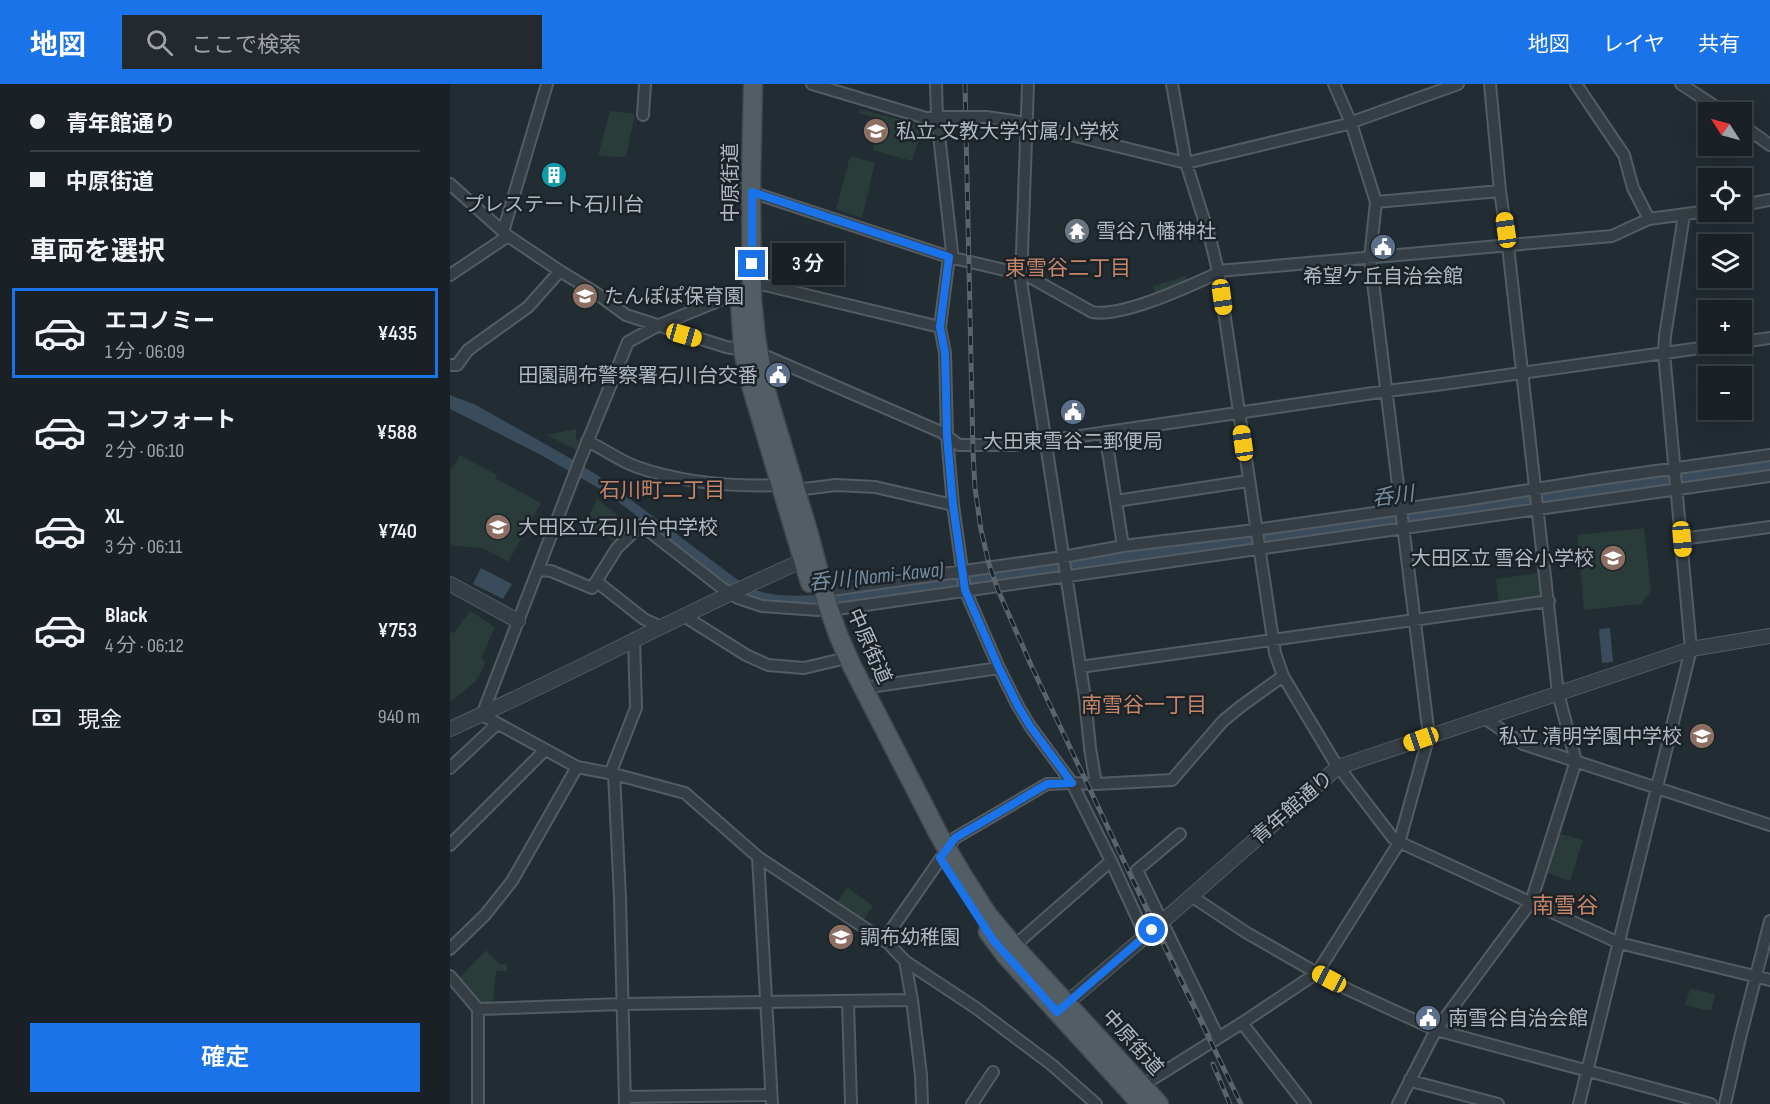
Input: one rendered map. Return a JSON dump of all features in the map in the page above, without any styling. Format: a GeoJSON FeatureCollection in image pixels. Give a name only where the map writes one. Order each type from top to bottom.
{"type":"FeatureCollection","features":[{"type":"Feature","properties":{"kind":"main road","name":"中原街道"},"geometry":{"type":"LineString","coordinates":[[743,84],[747,190]]}},
{"type":"Feature","properties":{"kind":"main road","name":"中原街道"},"geometry":{"type":"LineString","coordinates":[[753,84],[747,190],[746,287],[753,316],[751,351],[765,388],[788,488],[838,660],[993,940],[1143,1085],[1158,1104]]}},
{"type":"Feature","properties":{"kind":"main road","name":"中原街道"},"geometry":{"type":"LineString","coordinates":[[822,601],[944,853],[982,906],[1141,1104]]}},
{"type":"Feature","properties":{"kind":"street"},"geometry":{"type":"LineString","coordinates":[[450,275],[505,234],[547,84]]}},
{"type":"Feature","properties":{"kind":"street"},"geometry":{"type":"LineString","coordinates":[[643,115],[645,84]]}},
{"type":"Feature","properties":{"kind":"street"},"geometry":{"type":"LineString","coordinates":[[812,84],[923,117],[986,117],[1014,121],[1186,164],[1351,123],[1458,84]]}},
{"type":"Feature","properties":{"kind":"street"},"geometry":{"type":"LineString","coordinates":[[936,84],[941,117],[951,252],[940,327],[945,353],[947,436],[953,505],[964,581],[999,668],[1018,706],[1072,783],[1145,935]]}},
{"type":"Feature","properties":{"kind":"street"},"geometry":{"type":"LineString","coordinates":[[1028,84],[1021,281],[1085,698],[1096,784]]}},
{"type":"Feature","properties":{"kind":"street"},"geometry":{"type":"LineString","coordinates":[[1172,84],[1186,164],[1211,242],[1218,272],[1272,641],[1282,676],[1338,767],[1394,838],[1400,842],[1619,944],[1770,980]]}},
{"type":"Feature","properties":{"kind":"street"},"geometry":{"type":"LineString","coordinates":[[1143,1085],[1317,973],[1400,842],[1429,736],[1370,258],[1376,202],[1351,123],[1334,84]]}},
{"type":"Feature","properties":{"kind":"street"},"geometry":{"type":"LineString","coordinates":[[1398,1104],[1436,1030],[1531,902],[1576,761],[1558,693],[1500,190],[1490,84]]}},
{"type":"Feature","properties":{"kind":"street"},"geometry":{"type":"LineString","coordinates":[[1576,84],[1624,155],[1633,188],[1649,219]]}},
{"type":"Feature","properties":{"kind":"street"},"geometry":{"type":"LineString","coordinates":[[1682,84],[1709,102]]}},
{"type":"Feature","properties":{"kind":"street"},"geometry":{"type":"LineString","coordinates":[[1752,131],[1770,144]]}},
{"type":"Feature","properties":{"kind":"street"},"geometry":{"type":"LineString","coordinates":[[450,184],[505,234],[627,315],[726,347],[751,351],[947,436],[959,445],[1013,445],[1046,441],[1698,348]]}},
{"type":"Feature","properties":{"kind":"street"},"geometry":{"type":"LineString","coordinates":[[747,190],[949,257],[1026,275],[1092,312],[1103,314],[1167,295],[1218,272],[1612,236],[1649,219],[1698,213]]}},
{"type":"Feature","properties":{"kind":"street"},"geometry":{"type":"LineString","coordinates":[[1376,202],[1500,190]]}},
{"type":"Feature","properties":{"kind":"street"},"geometry":{"type":"LineString","coordinates":[[1752,204],[1770,201]]}},
{"type":"Feature","properties":{"kind":"street"},"geometry":{"type":"LineString","coordinates":[[1580,1104],[1691,649],[1664,353],[1684,215]]}},
{"type":"Feature","properties":{"kind":"street"},"geometry":{"type":"LineString","coordinates":[[450,365],[458,365],[468,350],[528,307],[560,271]]}},
{"type":"Feature","properties":{"kind":"street"},"geometry":{"type":"LineString","coordinates":[[482,715],[587,441],[628,342],[657,326],[746,287],[940,327]]}},
{"type":"Feature","properties":{"kind":"street"},"geometry":{"type":"LineString","coordinates":[[1752,341],[1770,338]]}},
{"type":"Feature","properties":{"kind":"street"},"geometry":{"type":"LineString","coordinates":[[1105,432],[1123,546]]}},
{"type":"Feature","properties":{"kind":"street"},"geometry":{"type":"LineString","coordinates":[[587,441],[636,467],[683,480],[788,488],[836,485],[875,487],[953,505]]}},
{"type":"Feature","properties":{"kind":"street"},"geometry":{"type":"LineString","coordinates":[[822,601],[964,581],[1123,546],[1256,531],[1770,455]]}},
{"type":"Feature","properties":{"kind":"street"},"geometry":{"type":"LineString","coordinates":[[538,570],[551,571],[592,588],[617,548],[641,525],[731,593],[762,606],[822,601],[964,581],[1066,574],[1538,506],[1770,476]]}},
{"type":"Feature","properties":{"kind":"street"},"geometry":{"type":"LineString","coordinates":[[1116,501],[1248,481]]}},
{"type":"Feature","properties":{"kind":"street"},"geometry":{"type":"LineString","coordinates":[[1682,539],[1770,527]]}},
{"type":"Feature","properties":{"kind":"street"},"geometry":{"type":"LineString","coordinates":[[450,729],[634,639],[808,558]]}},
{"type":"Feature","properties":{"kind":"street"},"geometry":{"type":"LineString","coordinates":[[597,582],[644,619],[661,627]]}},
{"type":"Feature","properties":{"kind":"street"},"geometry":{"type":"LineString","coordinates":[[450,584],[518,621]]}},
{"type":"Feature","properties":{"kind":"street"},"geometry":{"type":"LineString","coordinates":[[1080,667],[1549,601]]}},
{"type":"Feature","properties":{"kind":"street"},"geometry":{"type":"LineString","coordinates":[[684,616],[746,655],[768,665],[804,668],[838,660]]}},
{"type":"Feature","properties":{"kind":"street","name":"青年館通り"},"geometry":{"type":"LineString","coordinates":[[1062,1007],[1338,767],[1691,649],[1770,636]]}},
{"type":"Feature","properties":{"kind":"street"},"geometry":{"type":"LineString","coordinates":[[634,639],[636,708],[612,774],[623,1004],[625,1100],[772,1099],[758,856]]}},
{"type":"Feature","properties":{"kind":"street"},"geometry":{"type":"LineString","coordinates":[[863,688],[999,668]]}},
{"type":"Feature","properties":{"kind":"street"},"geometry":{"type":"LineString","coordinates":[[884,939],[955,838],[1047,784],[1172,780],[1223,721],[1282,676]]}},
{"type":"Feature","properties":{"kind":"street"},"geometry":{"type":"LineString","coordinates":[[482,715],[577,767],[685,793],[758,856],[884,939],[905,961],[957,995],[1052,1065],[1096,1104]]}},
{"type":"Feature","properties":{"kind":"street"},"geometry":{"type":"LineString","coordinates":[[1484,718],[1523,744],[1770,825]]}},
{"type":"Feature","properties":{"kind":"street"},"geometry":{"type":"LineString","coordinates":[[450,768],[497,724]]}},
{"type":"Feature","properties":{"kind":"street"},"geometry":{"type":"LineString","coordinates":[[450,844],[545,750]]}},
{"type":"Feature","properties":{"kind":"street"},"geometry":{"type":"LineString","coordinates":[[450,949],[490,909],[512,881],[577,767]]}},
{"type":"Feature","properties":{"kind":"street"},"geometry":{"type":"LineString","coordinates":[[1180,834],[1137,870],[1218,1037]]}},
{"type":"Feature","properties":{"kind":"street"},"geometry":{"type":"LineString","coordinates":[[1014,946],[1111,861]]}},
{"type":"Feature","properties":{"kind":"street"},"geometry":{"type":"LineString","coordinates":[[1191,896],[1247,933],[1317,973],[1436,1030],[1711,1104]]}},
{"type":"Feature","properties":{"kind":"street"},"geometry":{"type":"LineString","coordinates":[[1725,1104],[1770,921]]}},
{"type":"Feature","properties":{"kind":"street"},"geometry":{"type":"LineString","coordinates":[[905,961],[921,1075],[922,1104]]}},
{"type":"Feature","properties":{"kind":"street"},"geometry":{"type":"LineString","coordinates":[[450,976],[478,1009],[478,1104]]}},
{"type":"Feature","properties":{"kind":"street"},"geometry":{"type":"LineString","coordinates":[[478,1009],[623,1004],[912,1000]]}},
{"type":"Feature","properties":{"kind":"street"},"geometry":{"type":"LineString","coordinates":[[848,1001],[851,1104]]}},
{"type":"Feature","properties":{"kind":"street"},"geometry":{"type":"LineString","coordinates":[[1242,1023],[1305,1104]]}},
{"type":"Feature","properties":{"kind":"street"},"geometry":{"type":"LineString","coordinates":[[972,1104],[993,1072]]}},
{"type":"Feature","properties":{"kind":"street"},"geometry":{"type":"LineString","coordinates":[[1410,1079],[1498,1104]]}},
{"type":"Feature","properties":{"kind":"green space"},"geometry":{"type":"Polygon","coordinates":[[[860,109],[927,127],[926,132],[921,131],[912,161],[873,150],[879,128],[874,127],[877,118],[859,113],[860,109]]]}},
{"type":"Feature","properties":{"kind":"green space"},"geometry":{"type":"Polygon","coordinates":[[[610,111],[635,114],[626,157],[598,156],[610,111]]]}},
{"type":"Feature","properties":{"kind":"green space"},"geometry":{"type":"Polygon","coordinates":[[[850,156],[875,163],[862,218],[836,209],[850,156]]]}},
{"type":"Feature","properties":{"kind":"green space"},"geometry":{"type":"Polygon","coordinates":[[[1185,276],[1188,282],[1155,294],[1153,286],[1185,276]]]}},
{"type":"Feature","properties":{"kind":"green space"},"geometry":{"type":"Polygon","coordinates":[[[576,429],[576,439],[580,441],[576,450],[547,435],[576,429]]]}},
{"type":"Feature","properties":{"kind":"green space"},"geometry":{"type":"Polygon","coordinates":[[[460,455],[497,475],[495,478],[541,503],[508,562],[483,548],[455,546],[450,543],[450,472],[460,455]]]}},
{"type":"Feature","properties":{"kind":"green space"},"geometry":{"type":"Polygon","coordinates":[[[597,499],[633,527],[617,543],[585,525],[597,499]]]}},
{"type":"Feature","properties":{"kind":"green space"},"geometry":{"type":"Polygon","coordinates":[[[1644,528],[1651,591],[1641,604],[1584,610],[1577,535],[1644,528]]]}},
{"type":"Feature","properties":{"kind":"green space"},"geometry":{"type":"Polygon","coordinates":[[[1538,573],[1541,597],[1499,603],[1496,579],[1538,573]]]}},
{"type":"Feature","properties":{"kind":"green space"},"geometry":{"type":"Polygon","coordinates":[[[470,611],[495,627],[481,659],[486,662],[476,681],[450,702],[450,632],[454,633],[470,611]]]}},
{"type":"Feature","properties":{"kind":"green space"},"geometry":{"type":"Polygon","coordinates":[[[1556,833],[1583,840],[1570,881],[1544,872],[1556,833]]]}},
{"type":"Feature","properties":{"kind":"green space"},"geometry":{"type":"Polygon","coordinates":[[[847,887],[873,906],[862,922],[836,904],[847,887]]]}},
{"type":"Feature","properties":{"kind":"green space"},"geometry":{"type":"Polygon","coordinates":[[[486,950],[499,964],[507,964],[507,971],[496,971],[493,1005],[479,1005],[457,980],[486,950]]]}},
{"type":"Feature","properties":{"kind":"green space"},"geometry":{"type":"Polygon","coordinates":[[[1690,989],[1715,994],[1711,1011],[1685,1005],[1690,989]]]}},
{"type":"Feature","properties":{"kind":"water"},"geometry":{"type":"Polygon","coordinates":[[[450,395],[476,405],[575,461],[603,479],[738,580],[759,591],[785,595],[830,595],[1770,459],[1770,471],[843,605],[802,607],[758,602],[725,586],[600,489],[541,455],[450,409],[450,395]]]}},
{"type":"Feature","properties":{"kind":"water"},"geometry":{"type":"Polygon","coordinates":[[[481,568],[512,584],[503,599],[473,584],[481,568]]]}},
{"type":"Feature","properties":{"kind":"water"},"geometry":{"type":"Polygon","coordinates":[[[1610,628],[1613,662],[1602,663],[1599,629],[1610,628]]]}},
{"type":"Feature","properties":{"kind":"railway"},"geometry":{"type":"LineString","coordinates":[[965,84],[973,452],[975,488],[989,564],[1031,665],[1241,1104]]}},
{"type":"Feature","properties":{"kind":"railway"},"geometry":{"type":"LineString","coordinates":[[1213,1064],[1230,1104]]}},
{"type":"Feature","properties":{"kind":"place","name":"私立 文教大学付属小学校"},"geometry":{"type":"Point","coordinates":[876,131]}},
{"type":"Feature","properties":{"kind":"place","name":"プレステート石川台"},"geometry":{"type":"Point","coordinates":[554,175]}},
{"type":"Feature","properties":{"kind":"place","name":"雪谷八幡神社"},"geometry":{"type":"Point","coordinates":[1077,231]}},
{"type":"Feature","properties":{"kind":"place","name":"希望ケ丘自治会館"},"geometry":{"type":"Point","coordinates":[1383,247]}},
{"type":"Feature","properties":{"kind":"place","name":"たんぽぽ保育園"},"geometry":{"type":"Point","coordinates":[585,296]}},
{"type":"Feature","properties":{"kind":"place","name":"田園調布警察署石川台交番"},"geometry":{"type":"Point","coordinates":[778,375]}},
{"type":"Feature","properties":{"kind":"place","name":"大田東雪谷二郵便局"},"geometry":{"type":"Point","coordinates":[1073,412]}},
{"type":"Feature","properties":{"kind":"place","name":"大田区立石川台中学校"},"geometry":{"type":"Point","coordinates":[498,527]}},
{"type":"Feature","properties":{"kind":"place","name":"大田区立 雪谷小学校"},"geometry":{"type":"Point","coordinates":[1613,558]}},
{"type":"Feature","properties":{"kind":"place","name":"私立 清明学園中学校"},"geometry":{"type":"Point","coordinates":[1702,736]}},
{"type":"Feature","properties":{"kind":"place","name":"調布幼稚園"},"geometry":{"type":"Point","coordinates":[841,937]}},
{"type":"Feature","properties":{"kind":"place","name":"南雪谷自治会館"},"geometry":{"type":"Point","coordinates":[1428,1018]}},
{"type":"Feature","properties":{"kind":"district","name":"東雪谷二丁目"},"geometry":{"type":"Point","coordinates":[1068,268]}},
{"type":"Feature","properties":{"kind":"district","name":"石川町二丁目"},"geometry":{"type":"Point","coordinates":[662,490]}},
{"type":"Feature","properties":{"kind":"district","name":"南雪谷一丁目"},"geometry":{"type":"Point","coordinates":[1144,705]}},
{"type":"Feature","properties":{"kind":"district","name":"南雪谷"},"geometry":{"type":"Point","coordinates":[1565,905]}},
{"type":"Feature","properties":{"kind":"route"},"geometry":{"type":"LineString","coordinates":[[752,264],[752,192],[949,257],[940,327],[945,353],[947,436],[953,505],[965,590],[1018,706],[1072,783],[1047,784],[955,838],[940,858],[993,940],[1057,1012],[1152,930]]}},
{"type":"Feature","properties":{"kind":"water label","name":"呑川"},"geometry":{"type":"Point","coordinates":[1393,496]}},
{"type":"Feature","properties":{"kind":"water label","name":"呑川 (Nomi-Kawa)"},"geometry":{"type":"Point","coordinates":[876,576]}}]}
